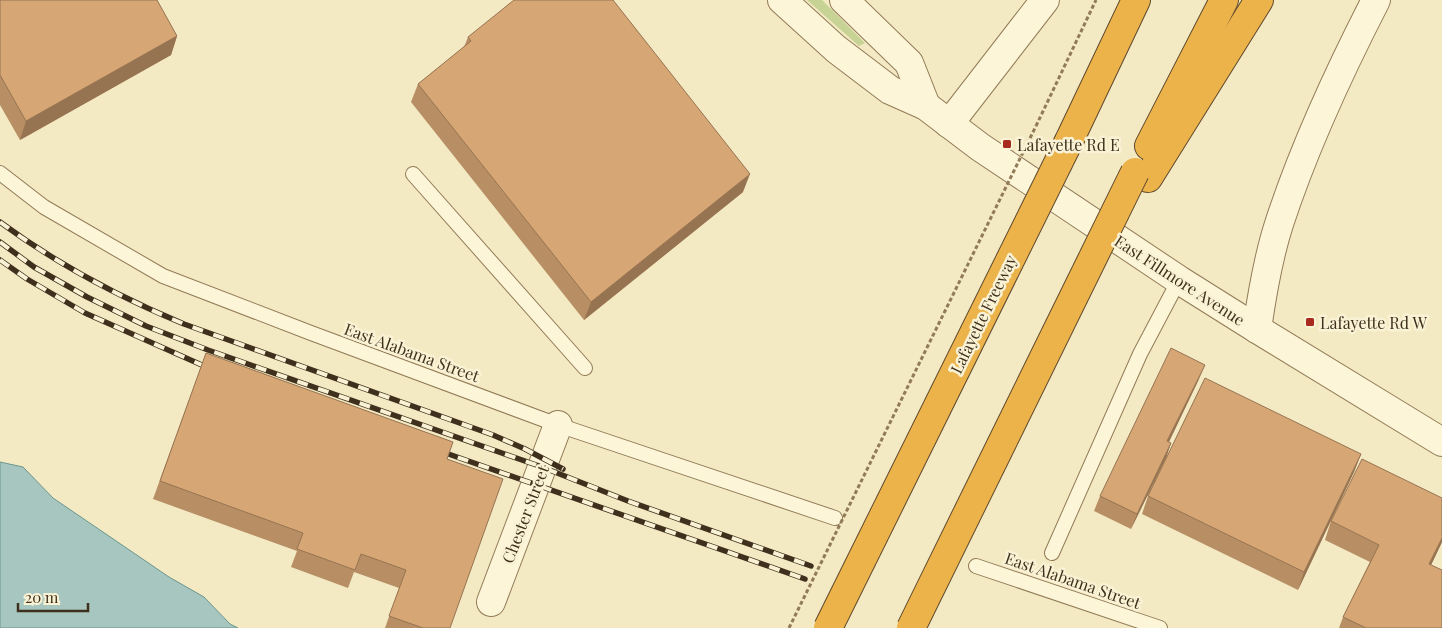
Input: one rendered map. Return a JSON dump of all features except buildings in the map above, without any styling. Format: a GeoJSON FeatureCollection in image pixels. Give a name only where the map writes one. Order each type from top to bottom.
{"type":"FeatureCollection","features":[{"type":"Feature","properties":{"kind":"highway","name":"Lafayette Freeway"},"geometry":{"type":"LineString","coordinates":[[828,628],[1136,0]]}},
{"type":"Feature","properties":{"kind":"highway"},"geometry":{"type":"LineString","coordinates":[[911,628],[1080,286],[1142,175],[1224,0]]}},
{"type":"Feature","properties":{"kind":"highway"},"geometry":{"type":"LineString","coordinates":[[1142,175],[1260,0]]}},
{"type":"Feature","properties":{"kind":"street","name":"East Fillmore Avenue"},"geometry":{"type":"LineString","coordinates":[[782,0],[836,49],[890,90],[926,106],[980,148],[1180,280],[1442,442]]}},
{"type":"Feature","properties":{"kind":"street"},"geometry":{"type":"LineString","coordinates":[[844,0],[909,63],[926,106]]}},
{"type":"Feature","properties":{"kind":"street"},"geometry":{"type":"LineString","coordinates":[[950,124],[1045,0]]}},
{"type":"Feature","properties":{"kind":"street"},"geometry":{"type":"LineString","coordinates":[[1257,329],[1263,288],[1279,225],[1329,94],[1376,0]]}},
{"type":"Feature","properties":{"kind":"street","name":"Chester Street"},"geometry":{"type":"LineString","coordinates":[[491,602],[558,425]]}},
{"type":"Feature","properties":{"kind":"lane","name":"East Alabama Street"},"geometry":{"type":"LineString","coordinates":[[0,172],[44,207],[163,276],[320,337],[558,425],[835,518]]}},
{"type":"Feature","properties":{"kind":"lane"},"geometry":{"type":"LineString","coordinates":[[413,174],[585,368]]}},
{"type":"Feature","properties":{"kind":"lane"},"geometry":{"type":"LineString","coordinates":[[1052,553],[1140,354],[1180,280]]}},
{"type":"Feature","properties":{"kind":"lane","name":"East Alabama Street"},"geometry":{"type":"LineString","coordinates":[[976,566],[1160,628]]}},
{"type":"Feature","properties":{"kind":"path"},"geometry":{"type":"LineString","coordinates":[[788,628],[1036,126],[1096,0]]}},
{"type":"Feature","properties":{"kind":"green space"},"geometry":{"type":"Polygon","coordinates":[[[807,0],[822,0],[865,43],[859,46],[807,0]]]}},
{"type":"Feature","properties":{"kind":"water"},"geometry":{"type":"Polygon","coordinates":[[[0,462],[23,467],[53,498],[169,577],[204,597],[230,624],[238,628],[0,628],[0,462]]]}},
{"type":"Feature","properties":{"kind":"railway"},"geometry":{"type":"LineString","coordinates":[[0,222],[66,266],[160,314],[493,435],[563,469]]}},
{"type":"Feature","properties":{"kind":"railway"},"geometry":{"type":"LineString","coordinates":[[0,242],[34,267],[87,297],[146,326],[208,350],[542,467],[628,501],[811,566]]}},
{"type":"Feature","properties":{"kind":"railway"},"geometry":{"type":"LineString","coordinates":[[0,260],[27,279],[85,313],[213,370]]}},
{"type":"Feature","properties":{"kind":"railway"},"geometry":{"type":"LineString","coordinates":[[437,450],[805,579]]}},
{"type":"Feature","properties":{"kind":"place","name":"Lafayette Rd E"},"geometry":{"type":"Point","coordinates":[1007,144]}},
{"type":"Feature","properties":{"kind":"place","name":"Lafayette Rd W"},"geometry":{"type":"Point","coordinates":[1310,322]}}]}
